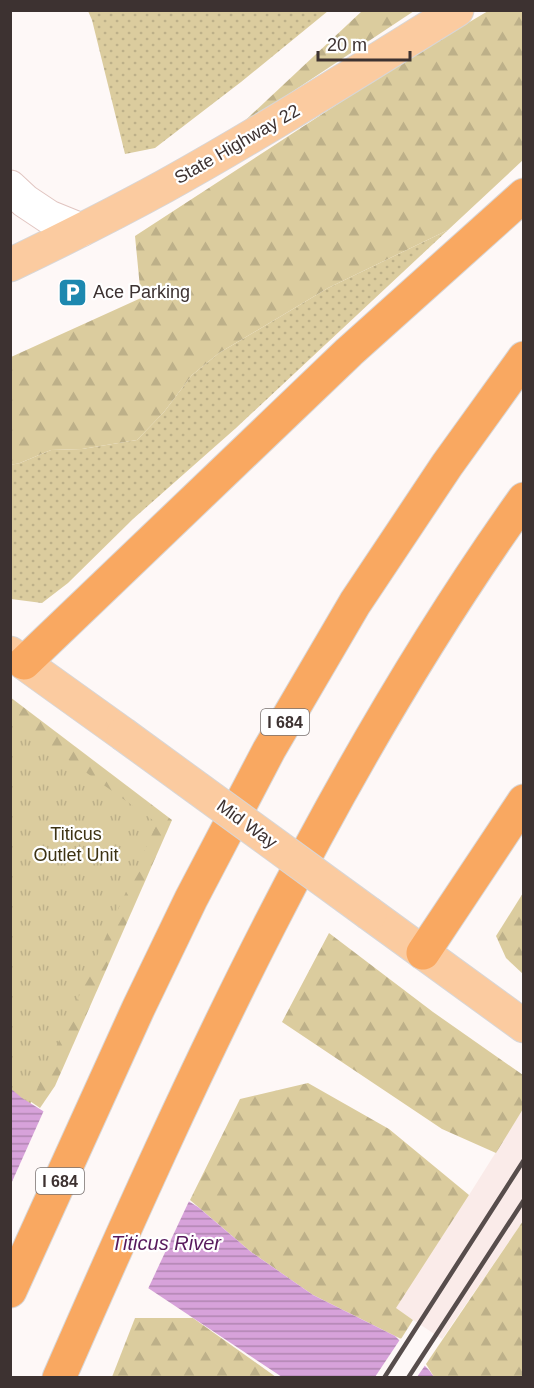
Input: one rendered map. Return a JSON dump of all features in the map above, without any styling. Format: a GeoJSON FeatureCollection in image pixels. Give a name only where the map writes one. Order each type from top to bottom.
{"type":"FeatureCollection","features":[{"type":"Feature","properties":{"kind":"highway"},"geometry":{"type":"LineString","coordinates":[[17,658],[349,352],[524,195]]}},
{"type":"Feature","properties":{"kind":"highway","name":"I 684"},"geometry":{"type":"LineString","coordinates":[[10,1291],[138,1009],[191,899],[269,750],[355,603],[447,465],[524,358]]}},
{"type":"Feature","properties":{"kind":"highway"},"geometry":{"type":"LineString","coordinates":[[59,1377],[158,1155],[264,935],[339,791],[424,647],[524,499]]}},
{"type":"Feature","properties":{"kind":"highway"},"geometry":{"type":"LineString","coordinates":[[423,953],[524,801]]}},
{"type":"Feature","properties":{"kind":"main road","name":"State Highway 22"},"geometry":{"type":"LineString","coordinates":[[10,265],[162,188],[307,103],[457,10]]}},
{"type":"Feature","properties":{"kind":"main road","name":"Mid Way"},"geometry":{"type":"LineString","coordinates":[[17,658],[514,1019]]}},
{"type":"Feature","properties":{"kind":"street"},"geometry":{"type":"LineString","coordinates":[[10,187],[25,201],[49,217],[81,230]]}},
{"type":"Feature","properties":{"kind":"shaded area"},"geometry":{"type":"Polygon","coordinates":[[[523,1109],[523,1221],[442,1339],[395,1308],[523,1109]]]}},
{"type":"Feature","properties":{"kind":"green space"},"geometry":{"type":"Polygon","coordinates":[[[88,11],[328,11],[155,148],[125,154],[88,11]]]}},
{"type":"Feature","properties":{"kind":"green space"},"geometry":{"type":"Polygon","coordinates":[[[362,11],[414,11],[235,130],[362,11]]]}},
{"type":"Feature","properties":{"kind":"green space"},"geometry":{"type":"Polygon","coordinates":[[[488,11],[523,11],[523,160],[448,230],[328,288],[219,353],[192,375],[164,412],[137,440],[82,449],[51,450],[11,465],[11,357],[141,298],[135,236],[399,64],[488,11]]]}},
{"type":"Feature","properties":{"kind":"green space"},"geometry":{"type":"Polygon","coordinates":[[[448,230],[236,428],[133,519],[68,583],[42,603],[11,599],[10,465],[51,450],[82,449],[137,440],[164,412],[192,375],[219,353],[328,288],[448,230]]]}},
{"type":"Feature","properties":{"kind":"green space","name":"Titicus Outlet Unit"},"geometry":{"type":"Polygon","coordinates":[[[10,697],[172,820],[55,1086],[40,1108],[11,1088],[10,697]]]}},
{"type":"Feature","properties":{"kind":"green space","name":"Titicus Outlet Unit"},"geometry":{"type":"Polygon","coordinates":[[[11,719],[157,823],[11,1147],[11,719]]]}},
{"type":"Feature","properties":{"kind":"green space"},"geometry":{"type":"Polygon","coordinates":[[[523,893],[523,974],[506,958],[496,936],[523,893]]]}},
{"type":"Feature","properties":{"kind":"green space"},"geometry":{"type":"Polygon","coordinates":[[[329,933],[433,1012],[523,1075],[523,1109],[496,1153],[442,1129],[282,1022],[329,933]]]}},
{"type":"Feature","properties":{"kind":"green space"},"geometry":{"type":"Polygon","coordinates":[[[308,1083],[389,1129],[469,1195],[396,1308],[413,1320],[401,1339],[313,1295],[251,1252],[190,1200],[240,1099],[308,1083]]]}},
{"type":"Feature","properties":{"kind":"green space"},"geometry":{"type":"Polygon","coordinates":[[[523,1221],[523,1377],[434,1377],[426,1364],[523,1221]]]}},
{"type":"Feature","properties":{"kind":"green space"},"geometry":{"type":"Polygon","coordinates":[[[135,1318],[193,1318],[276,1377],[112,1377],[135,1318]]]}},
{"type":"Feature","properties":{"kind":"water","name":"Titicus River"},"geometry":{"type":"Polygon","coordinates":[[[10,1088],[22,1098],[198,1207],[251,1252],[313,1295],[395,1336],[434,1377],[282,1377],[11,1197],[10,1088]]]}},
{"type":"Feature","properties":{"kind":"pier"},"geometry":{"type":"Polygon","coordinates":[[[45,1108],[190,1199],[147,1291],[10,1201],[11,1184],[45,1108]]]}},
{"type":"Feature","properties":{"kind":"pier"},"geometry":{"type":"Polygon","coordinates":[[[401,1338],[426,1364],[417,1377],[375,1377],[401,1338]]]}},
{"type":"Feature","properties":{"kind":"railway"},"geometry":{"type":"LineString","coordinates":[[384,1378],[524,1160]]}},
{"type":"Feature","properties":{"kind":"railway"},"geometry":{"type":"LineString","coordinates":[[408,1378],[524,1200]]}},
{"type":"Feature","properties":{"kind":"place","name":"Ace Parking"},"geometry":{"type":"Point","coordinates":[72,292]}}]}
